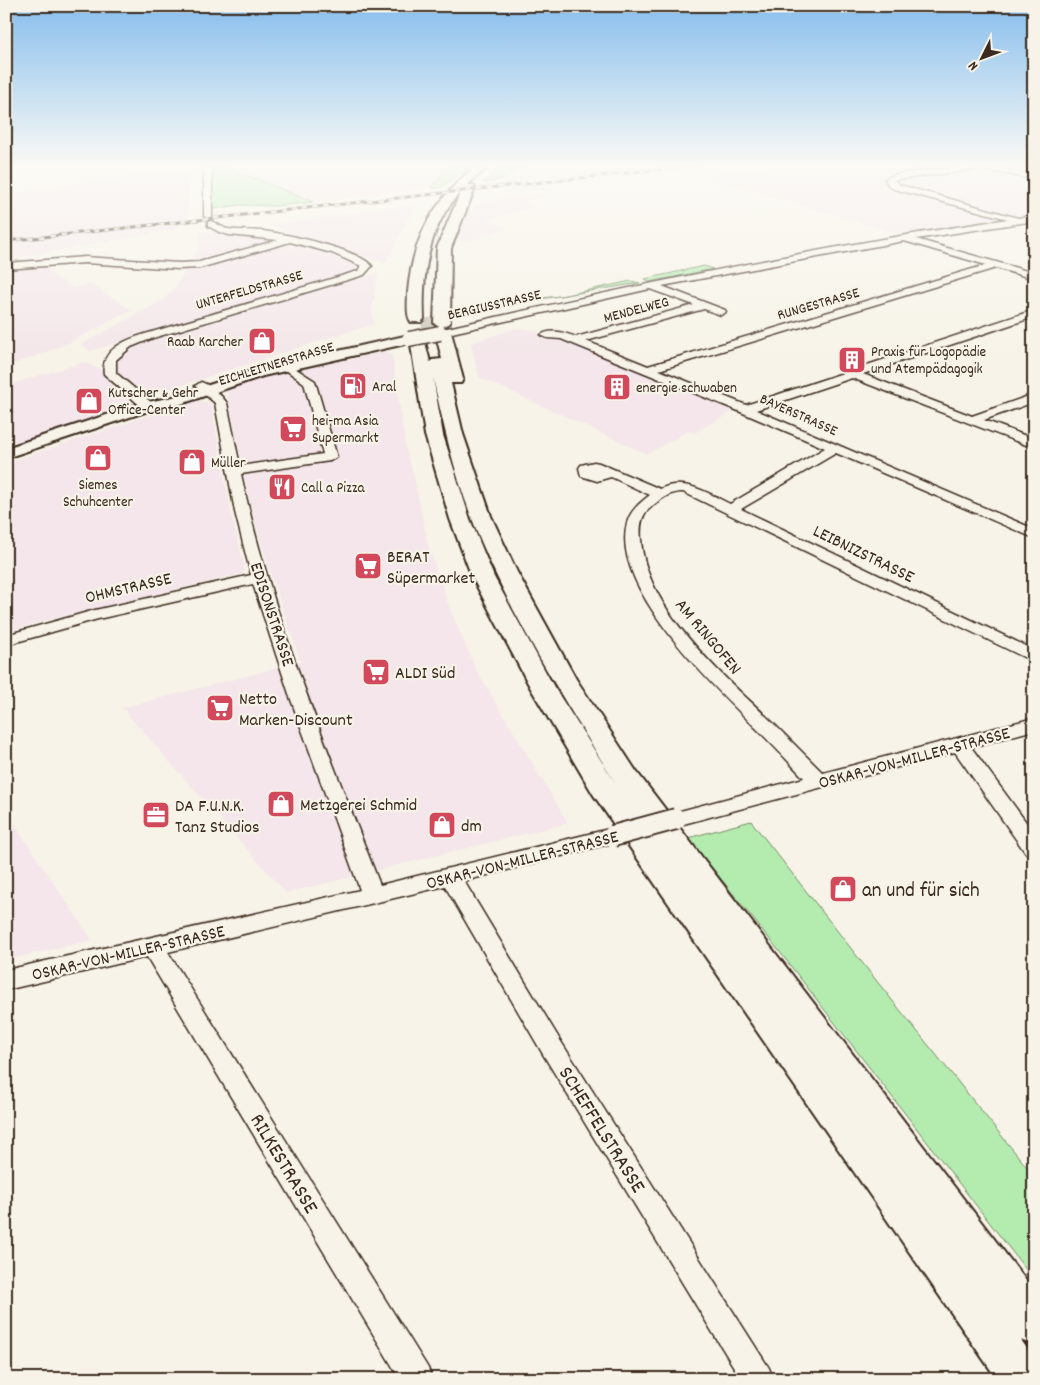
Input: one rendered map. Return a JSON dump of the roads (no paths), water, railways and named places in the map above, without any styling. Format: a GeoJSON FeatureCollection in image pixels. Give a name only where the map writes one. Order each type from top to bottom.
{"type":"FeatureCollection","features":[{"type":"Feature","properties":{"kind":"highway"},"geometry":{"type":"LineString","coordinates":[[429,230],[422,244],[415,279],[424,331],[434,435],[470,517],[506,572],[564,680],[626,778],[1034,1325]]}},
{"type":"Feature","properties":{"kind":"highway"},"geometry":{"type":"LineString","coordinates":[[424,331],[444,248],[451,230]]}},
{"type":"Feature","properties":{"kind":"highway"},"geometry":{"type":"LineString","coordinates":[[401,306],[424,331],[478,473],[470,517],[483,577],[542,686],[603,787],[1023,1379]]}},
{"type":"Feature","properties":{"kind":"main road","name":"EICHLEITNERSTRASSE"},"geometry":{"type":"LineString","coordinates":[[204,388],[424,331]]}},
{"type":"Feature","properties":{"kind":"main road","name":"EICHLEITNERSTRASSE"},"geometry":{"type":"LineString","coordinates":[[6,453],[311,351],[424,331]]}},
{"type":"Feature","properties":{"kind":"street"},"geometry":{"type":"LineString","coordinates":[[219,230],[265,234],[290,240]]}},
{"type":"Feature","properties":{"kind":"street","name":"BERGIUSSTRASSE"},"geometry":{"type":"LineString","coordinates":[[424,331],[901,238],[957,230]]}},
{"type":"Feature","properties":{"kind":"street"},"geometry":{"type":"LineString","coordinates":[[901,238],[1034,276]]}},
{"type":"Feature","properties":{"kind":"street","name":"UNTERFELDSTRASSE"},"geometry":{"type":"LineString","coordinates":[[6,266],[85,260],[184,266],[219,262],[290,240],[366,263],[366,268],[361,273],[149,336],[122,348],[109,361],[107,367],[110,374],[150,406]]}},
{"type":"Feature","properties":{"kind":"street","name":"RUNGESTRASSE"},"geometry":{"type":"LineString","coordinates":[[648,370],[996,265]]}},
{"type":"Feature","properties":{"kind":"street","name":"MENDELWEG"},"geometry":{"type":"LineString","coordinates":[[652,286],[721,312]]}},
{"type":"Feature","properties":{"kind":"street","name":"MENDELWEG"},"geometry":{"type":"LineString","coordinates":[[575,341],[704,306]]}},
{"type":"Feature","properties":{"kind":"street"},"geometry":{"type":"LineString","coordinates":[[746,409],[1034,313]]}},
{"type":"Feature","properties":{"kind":"street","name":"BAYERSTRASSE"},"geometry":{"type":"LineString","coordinates":[[547,335],[563,336],[746,409],[1034,534]]}},
{"type":"Feature","properties":{"kind":"street"},"geometry":{"type":"LineString","coordinates":[[234,471],[330,458],[309,381],[287,366]]}},
{"type":"Feature","properties":{"kind":"street"},"geometry":{"type":"LineString","coordinates":[[853,374],[1034,444]]}},
{"type":"Feature","properties":{"kind":"street","name":"EDISONSTRASSE"},"geometry":{"type":"LineString","coordinates":[[204,388],[221,403],[234,471],[260,578],[319,752],[373,896]]}},
{"type":"Feature","properties":{"kind":"street"},"geometry":{"type":"LineString","coordinates":[[972,420],[1034,398]]}},
{"type":"Feature","properties":{"kind":"street"},"geometry":{"type":"LineString","coordinates":[[731,509],[835,448]]}},
{"type":"Feature","properties":{"kind":"street"},"geometry":{"type":"LineString","coordinates":[[604,473],[660,494]]}},
{"type":"Feature","properties":{"kind":"street","name":"LEIBNIZSTRASSE"},"geometry":{"type":"LineString","coordinates":[[676,486],[686,488],[731,509],[1034,657]]}},
{"type":"Feature","properties":{"kind":"street","name":"AM RINGOFEN"},"geometry":{"type":"LineString","coordinates":[[676,486],[660,494],[639,512],[635,519],[632,540],[646,585],[657,605],[696,656],[820,782]]}},
{"type":"Feature","properties":{"kind":"street","name":"OHMSTRASSE"},"geometry":{"type":"LineString","coordinates":[[6,640],[95,615],[260,578]]}},
{"type":"Feature","properties":{"kind":"street","name":"OSKAR-VON-MILLER-STRASSE"},"geometry":{"type":"LineString","coordinates":[[6,980],[450,877],[820,782],[1034,724]]}},
{"type":"Feature","properties":{"kind":"street"},"geometry":{"type":"LineString","coordinates":[[959,744],[1034,849]]}},
{"type":"Feature","properties":{"kind":"street","name":"SCHEFFELSTRASSE"},"geometry":{"type":"LineString","coordinates":[[450,877],[552,1048],[758,1379]]}},
{"type":"Feature","properties":{"kind":"street","name":"RILKESTRASSE"},"geometry":{"type":"LineString","coordinates":[[153,947],[417,1379]]}},
{"type":"Feature","properties":{"kind":"tunnel"},"geometry":{"type":"LineString","coordinates":[[429,318],[433,343]]}},
{"type":"Feature","properties":{"kind":"railway"},"geometry":{"type":"LineString","coordinates":[[6,241],[110,230]]}},
{"type":"Feature","properties":{"kind":"place","name":"Raab Karcher"},"geometry":{"type":"Point","coordinates":[262,341]}},
{"type":"Feature","properties":{"kind":"place","name":"Praxis für Logopädie und Atempädagogik"},"geometry":{"type":"Point","coordinates":[852,360]}},
{"type":"Feature","properties":{"kind":"place","name":"Aral"},"geometry":{"type":"Point","coordinates":[353,386]}},
{"type":"Feature","properties":{"kind":"place","name":"energie schwaben"},"geometry":{"type":"Point","coordinates":[617,387]}},
{"type":"Feature","properties":{"kind":"place","name":"Kutscher & Gehr Office-Center"},"geometry":{"type":"Point","coordinates":[89,401]}},
{"type":"Feature","properties":{"kind":"place","name":"hei-ma Asia Supermarkt"},"geometry":{"type":"Point","coordinates":[293,429]}},
{"type":"Feature","properties":{"kind":"place","name":"Siemes Schuhcenter"},"geometry":{"type":"Point","coordinates":[98,458]}},
{"type":"Feature","properties":{"kind":"place","name":"Müller"},"geometry":{"type":"Point","coordinates":[192,462]}},
{"type":"Feature","properties":{"kind":"place","name":"Call a Pizza"},"geometry":{"type":"Point","coordinates":[282,487]}},
{"type":"Feature","properties":{"kind":"place","name":"BERAT Süpermarket"},"geometry":{"type":"Point","coordinates":[368,566]}},
{"type":"Feature","properties":{"kind":"place","name":"ALDI Süd"},"geometry":{"type":"Point","coordinates":[376,672]}},
{"type":"Feature","properties":{"kind":"place","name":"Netto Marken-Discount"},"geometry":{"type":"Point","coordinates":[220,708]}},
{"type":"Feature","properties":{"kind":"place","name":"Metzgerei Schmid"},"geometry":{"type":"Point","coordinates":[281,804]}},
{"type":"Feature","properties":{"kind":"place","name":"DA F.U.N.K. Tanz Studios"},"geometry":{"type":"Point","coordinates":[156,815]}},
{"type":"Feature","properties":{"kind":"place","name":"dm"},"geometry":{"type":"Point","coordinates":[442,825]}},
{"type":"Feature","properties":{"kind":"place","name":"an und für sich"},"geometry":{"type":"Point","coordinates":[843,889]}}]}
